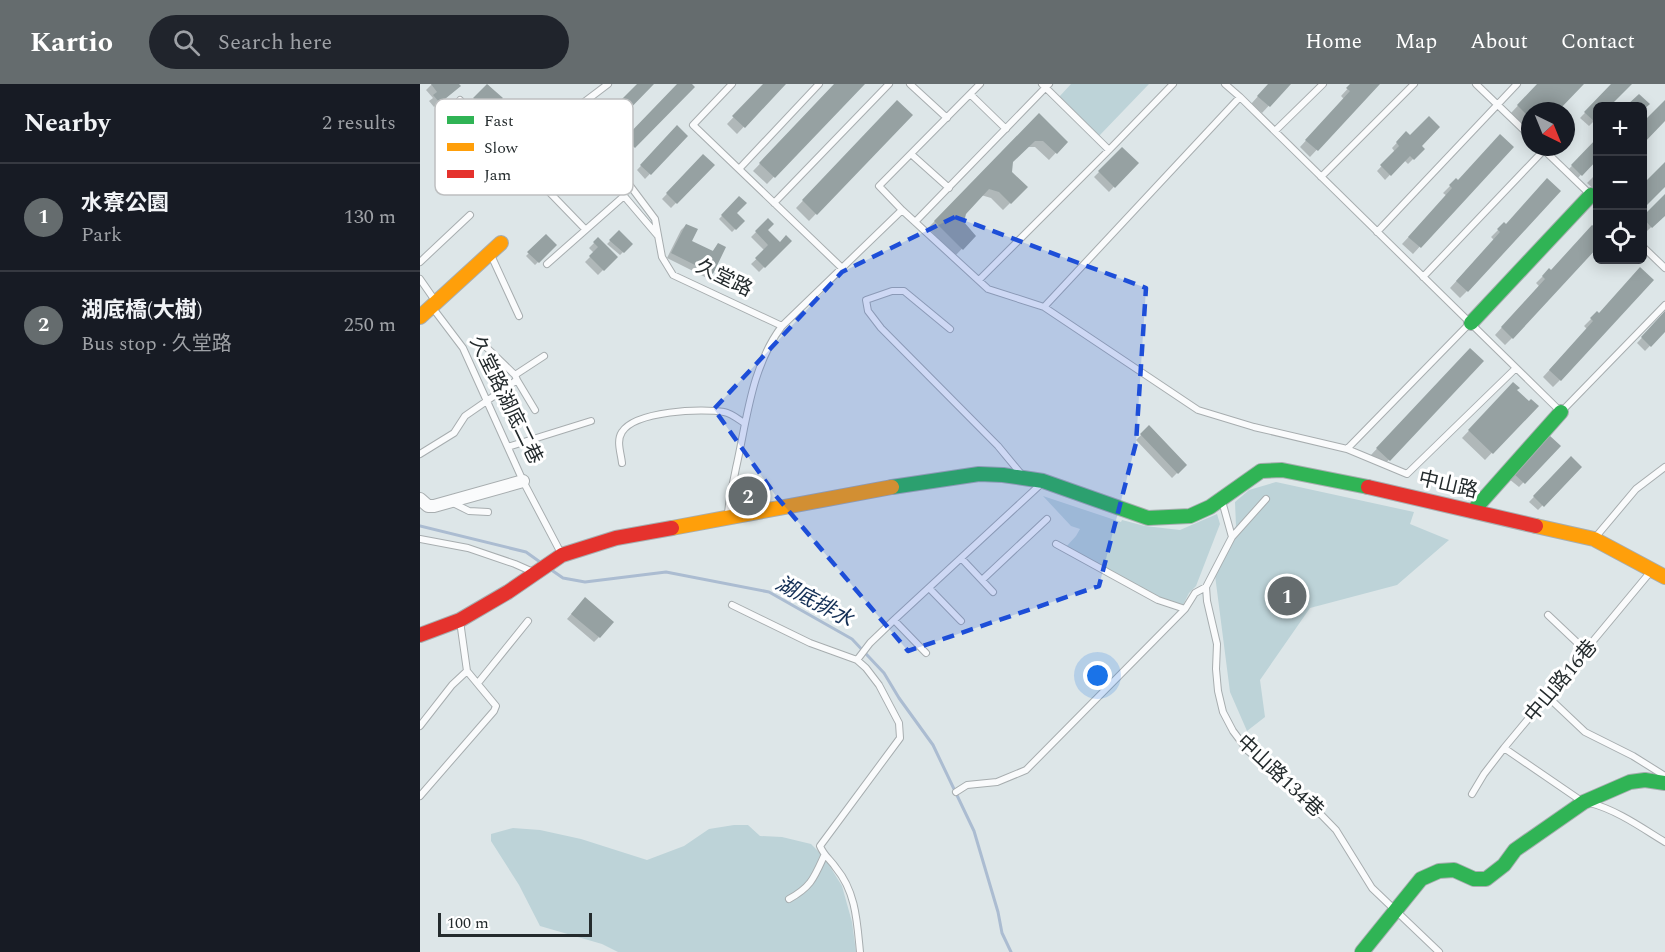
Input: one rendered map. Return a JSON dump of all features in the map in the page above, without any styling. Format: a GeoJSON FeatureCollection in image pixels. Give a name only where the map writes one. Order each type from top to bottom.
{"type":"FeatureCollection","features":[{"type":"Feature","properties":{"kind":"street"},"geometry":{"type":"LineString","coordinates":[[1470,323],[1593,200]]}},
{"type":"Feature","properties":{"kind":"street"},"geometry":{"type":"LineString","coordinates":[[420,317],[501,243]]}},
{"type":"Feature","properties":{"kind":"street"},"geometry":{"type":"LineString","coordinates":[[1473,511],[1561,412]]}},
{"type":"Feature","properties":{"kind":"street","name":"中山路"},"geometry":{"type":"LineString","coordinates":[[1221,498],[1261,471],[1282,470],[1594,538],[1659,573]]}},
{"type":"Feature","properties":{"kind":"street"},"geometry":{"type":"LineString","coordinates":[[420,635],[460,620],[558,558],[616,538],[871,490],[979,474],[1024,478],[1043,482],[1148,518],[1190,516],[1210,507],[1221,498]]}},
{"type":"Feature","properties":{"kind":"street","name":"久堂路湖底二巷"},"geometry":{"type":"LineString","coordinates":[[420,499],[428,506],[434,506],[523,481]]}},
{"type":"Feature","properties":{"kind":"street"},"geometry":{"type":"LineString","coordinates":[[1362,952],[1403,898],[1421,879],[1439,871],[1454,870],[1474,879],[1486,879],[1504,865],[1515,850],[1584,802],[1630,782],[1645,780],[1665,783]]}},
{"type":"Feature","properties":{"kind":"lane"},"geometry":{"type":"LineString","coordinates":[[588,99],[608,84]]}},
{"type":"Feature","properties":{"kind":"lane"},"geometry":{"type":"LineString","coordinates":[[732,84],[693,125],[842,268]]}},
{"type":"Feature","properties":{"kind":"lane"},"geometry":{"type":"LineString","coordinates":[[739,169],[819,84]]}},
{"type":"Feature","properties":{"kind":"lane"},"geometry":{"type":"LineString","coordinates":[[774,203],[890,84]]}},
{"type":"Feature","properties":{"kind":"lane"},"geometry":{"type":"LineString","coordinates":[[910,84],[947,118]]}},
{"type":"Feature","properties":{"kind":"lane"},"geometry":{"type":"LineString","coordinates":[[980,84],[879,186],[988,289],[1044,307],[1198,410],[1254,427],[1347,449],[1407,474],[1516,368]]}},
{"type":"Feature","properties":{"kind":"lane"},"geometry":{"type":"LineString","coordinates":[[979,280],[1173,84]]}},
{"type":"Feature","properties":{"kind":"lane"},"geometry":{"type":"LineString","coordinates":[[1225,84],[1561,412],[1665,305]]}},
{"type":"Feature","properties":{"kind":"lane"},"geometry":{"type":"LineString","coordinates":[[1275,131],[1323,84]]}},
{"type":"Feature","properties":{"kind":"lane"},"geometry":{"type":"LineString","coordinates":[[1321,177],[1414,84]]}},
{"type":"Feature","properties":{"kind":"lane"},"geometry":{"type":"LineString","coordinates":[[1476,84],[1521,127]]}},
{"type":"Feature","properties":{"kind":"lane"},"geometry":{"type":"LineString","coordinates":[[1377,232],[1517,84]]}},
{"type":"Feature","properties":{"kind":"lane"},"geometry":{"type":"LineString","coordinates":[[915,222],[1006,129],[1045,85],[1109,150]]}},
{"type":"Feature","properties":{"kind":"lane"},"geometry":{"type":"LineString","coordinates":[[970,94],[1006,129]]}},
{"type":"Feature","properties":{"kind":"lane"},"geometry":{"type":"LineString","coordinates":[[1044,307],[1240,98]]}},
{"type":"Feature","properties":{"kind":"lane"},"geometry":{"type":"LineString","coordinates":[[911,154],[949,188]]}},
{"type":"Feature","properties":{"kind":"lane"},"geometry":{"type":"LineString","coordinates":[[1423,277],[1536,156]]}},
{"type":"Feature","properties":{"kind":"lane"},"geometry":{"type":"LineString","coordinates":[[1551,156],[1593,198]]}},
{"type":"Feature","properties":{"kind":"lane","name":"久堂路"},"geometry":{"type":"LineString","coordinates":[[633,190],[655,219],[662,257],[673,274],[782,326]]}},
{"type":"Feature","properties":{"kind":"lane"},"geometry":{"type":"LineString","coordinates":[[553,195],[585,229]]}},
{"type":"Feature","properties":{"kind":"lane"},"geometry":{"type":"LineString","coordinates":[[547,264],[624,196],[658,237]]}},
{"type":"Feature","properties":{"kind":"lane"},"geometry":{"type":"LineString","coordinates":[[728,516],[729,494],[744,423],[756,378],[770,342],[782,326],[902,210]]}},
{"type":"Feature","properties":{"kind":"lane"},"geometry":{"type":"LineString","coordinates":[[420,262],[470,215]]}},
{"type":"Feature","properties":{"kind":"lane"},"geometry":{"type":"LineString","coordinates":[[1647,251],[1665,268]]}},
{"type":"Feature","properties":{"kind":"lane"},"geometry":{"type":"LineString","coordinates":[[490,253],[519,316]]}},
{"type":"Feature","properties":{"kind":"lane","name":"久堂路湖底二巷"},"geometry":{"type":"LineString","coordinates":[[420,279],[434,305],[463,348],[558,558]]}},
{"type":"Feature","properties":{"kind":"lane"},"geometry":{"type":"LineString","coordinates":[[950,329],[904,291],[892,291],[866,300],[868,311],[880,328],[998,446],[1024,478]]}},
{"type":"Feature","properties":{"kind":"lane"},"geometry":{"type":"LineString","coordinates":[[1347,449],[1470,323]]}},
{"type":"Feature","properties":{"kind":"lane"},"geometry":{"type":"LineString","coordinates":[[483,344],[516,377],[535,410]]}},
{"type":"Feature","properties":{"kind":"lane"},"geometry":{"type":"LineString","coordinates":[[420,454],[454,433],[465,416],[544,356]]}},
{"type":"Feature","properties":{"kind":"lane"},"geometry":{"type":"LineString","coordinates":[[622,463],[619,440],[623,430],[646,416],[698,410],[726,412],[744,423]]}},
{"type":"Feature","properties":{"kind":"lane"},"geometry":{"type":"LineString","coordinates":[[508,447],[591,421]]}},
{"type":"Feature","properties":{"kind":"lane"},"geometry":{"type":"LineString","coordinates":[[1594,538],[1636,489],[1665,467]]}},
{"type":"Feature","properties":{"kind":"lane"},"geometry":{"type":"LineString","coordinates":[[857,660],[870,643],[894,620],[1043,482]]}},
{"type":"Feature","properties":{"kind":"lane"},"geometry":{"type":"LineString","coordinates":[[1221,498],[1232,537]]}},
{"type":"Feature","properties":{"kind":"lane"},"geometry":{"type":"LineString","coordinates":[[956,792],[966,785],[997,782],[1026,770],[1185,609],[1195,593],[1206,587],[1232,537],[1266,499]]}},
{"type":"Feature","properties":{"kind":"lane"},"geometry":{"type":"LineString","coordinates":[[450,502],[469,511],[488,512]]}},
{"type":"Feature","properties":{"kind":"lane"},"geometry":{"type":"LineString","coordinates":[[982,580],[1047,519]]}},
{"type":"Feature","properties":{"kind":"lane"},"geometry":{"type":"LineString","coordinates":[[420,539],[468,548],[537,572]]}},
{"type":"Feature","properties":{"kind":"lane"},"geometry":{"type":"LineString","coordinates":[[1056,544],[1158,600],[1185,609]]}},
{"type":"Feature","properties":{"kind":"lane"},"geometry":{"type":"LineString","coordinates":[[961,558],[993,592]]}},
{"type":"Feature","properties":{"kind":"lane","name":"中山路16巷"},"geometry":{"type":"LineString","coordinates":[[1472,794],[1504,748],[1586,651],[1659,573]]}},
{"type":"Feature","properties":{"kind":"lane","name":"中山路134巷"},"geometry":{"type":"LineString","coordinates":[[1206,587],[1216,645],[1218,691],[1223,712],[1233,731],[1248,752],[1300,793],[1336,830],[1372,888],[1439,952]]}},
{"type":"Feature","properties":{"kind":"lane"},"geometry":{"type":"LineString","coordinates":[[929,588],[961,621]]}},
{"type":"Feature","properties":{"kind":"lane"},"geometry":{"type":"LineString","coordinates":[[732,605],[810,643],[857,660],[879,685],[899,723],[900,738],[820,846],[824,856],[836,868],[850,893],[856,910],[860,952]]}},
{"type":"Feature","properties":{"kind":"lane"},"geometry":{"type":"LineString","coordinates":[[1548,615],[1586,651]]}},
{"type":"Feature","properties":{"kind":"lane"},"geometry":{"type":"LineString","coordinates":[[420,796],[494,711],[496,705],[467,671],[460,620]]}},
{"type":"Feature","properties":{"kind":"lane"},"geometry":{"type":"LineString","coordinates":[[894,620],[926,653]]}},
{"type":"Feature","properties":{"kind":"lane"},"geometry":{"type":"LineString","coordinates":[[478,683],[528,621]]}},
{"type":"Feature","properties":{"kind":"lane"},"geometry":{"type":"LineString","coordinates":[[420,726],[467,671]]}},
{"type":"Feature","properties":{"kind":"lane"},"geometry":{"type":"LineString","coordinates":[[1548,697],[1585,732],[1633,756],[1665,776]]}},
{"type":"Feature","properties":{"kind":"lane"},"geometry":{"type":"LineString","coordinates":[[1504,748],[1584,802],[1605,808],[1665,842]]}},
{"type":"Feature","properties":{"kind":"lane"},"geometry":{"type":"LineString","coordinates":[[789,899],[804,891],[813,880],[824,856]]}},
{"type":"Feature","properties":{"kind":"highlighted area"},"geometry":{"type":"Polygon","coordinates":[[[955,217],[1146,288],[1136,443],[1099,586],[908,651],[776,496],[714,409],[842,272],[955,217]]]}},
{"type":"Feature","properties":{"kind":"shaded area"},"geometry":{"type":"Polygon","coordinates":[[[1071,84],[1149,84],[1099,136],[1059,97],[1071,84]]]}},
{"type":"Feature","properties":{"kind":"shaded area"},"geometry":{"type":"Polygon","coordinates":[[[1276,482],[1414,512],[1410,524],[1449,540],[1397,585],[1310,608],[1260,680],[1265,717],[1247,731],[1230,692],[1215,575],[1236,526],[1235,502],[1249,490],[1276,482]]]}},
{"type":"Feature","properties":{"kind":"shaded area"},"geometry":{"type":"Polygon","coordinates":[[[1043,496],[1121,522],[1122,520],[1145,526],[1180,530],[1217,514],[1220,524],[1196,586],[1189,593],[1182,607],[1157,598],[1065,548],[1080,529],[1071,526],[1043,496]]]}},
{"type":"Feature","properties":{"kind":"shaded area"},"geometry":{"type":"Polygon","coordinates":[[[748,825],[760,836],[782,837],[811,844],[824,857],[842,886],[852,922],[856,952],[618,952],[602,944],[540,926],[519,885],[491,841],[491,834],[513,828],[540,830],[581,839],[647,860],[684,846],[709,829],[748,825]]]}},
{"type":"Feature","properties":{"kind":"building"},"geometry":{"type":"Polygon","coordinates":[[[431,84],[459,84],[461,86],[445,99],[436,99],[433,95],[437,92],[431,84]]]}},
{"type":"Feature","properties":{"kind":"building"},"geometry":{"type":"Polygon","coordinates":[[[487,84],[503,98],[474,99],[487,84]]]}},
{"type":"Feature","properties":{"kind":"building"},"geometry":{"type":"Polygon","coordinates":[[[637,84],[654,84],[633,106],[633,99],[622,99],[637,84]]]}},
{"type":"Feature","properties":{"kind":"building"},"geometry":{"type":"Polygon","coordinates":[[[677,84],[692,84],[695,87],[635,148],[633,130],[677,84]]]}},
{"type":"Feature","properties":{"kind":"building"},"geometry":{"type":"Polygon","coordinates":[[[763,84],[786,84],[745,128],[732,116],[763,84]]]}},
{"type":"Feature","properties":{"kind":"building"},"geometry":{"type":"Polygon","coordinates":[[[834,84],[865,84],[775,178],[759,163],[834,84]]]}},
{"type":"Feature","properties":{"kind":"building"},"geometry":{"type":"Polygon","coordinates":[[[1268,84],[1291,84],[1270,107],[1257,96],[1268,84]]]}},
{"type":"Feature","properties":{"kind":"building"},"geometry":{"type":"Polygon","coordinates":[[[1350,84],[1380,84],[1318,151],[1305,140],[1350,91],[1346,88],[1350,84]]]}},
{"type":"Feature","properties":{"kind":"building"},"geometry":{"type":"Polygon","coordinates":[[[1537,84],[1584,84],[1567,102],[1521,102],[1521,109],[1517,105],[1537,84]]]}},
{"type":"Feature","properties":{"kind":"building"},"geometry":{"type":"Polygon","coordinates":[[[1611,84],[1632,84],[1614,102],[1594,102],[1611,84]]]}},
{"type":"Feature","properties":{"kind":"building"},"geometry":{"type":"Polygon","coordinates":[[[1639,94],[1650,104],[1647,107],[1647,102],[1630,102],[1639,94]]]}},
{"type":"Feature","properties":{"kind":"building"},"geometry":{"type":"Polygon","coordinates":[[[897,100],[913,115],[817,215],[802,200],[897,100]]]}},
{"type":"Feature","properties":{"kind":"building"},"geometry":{"type":"Polygon","coordinates":[[[1665,100],[1665,121],[1647,140],[1647,118],[1665,100]]]}},
{"type":"Feature","properties":{"kind":"building"},"geometry":{"type":"Polygon","coordinates":[[[1593,103],[1593,120],[1584,112],[1593,103]]]}},
{"type":"Feature","properties":{"kind":"building"},"geometry":{"type":"Polygon","coordinates":[[[1039,113],[1068,142],[1057,154],[1043,141],[1035,141],[1013,162],[1012,172],[1028,187],[1011,204],[999,192],[989,189],[966,214],[964,222],[976,236],[963,250],[934,221],[1039,113]]]}},
{"type":"Feature","properties":{"kind":"building"},"geometry":{"type":"Polygon","coordinates":[[[1429,116],[1440,127],[1422,146],[1425,149],[1414,160],[1410,156],[1391,176],[1380,165],[1399,146],[1396,142],[1406,131],[1410,135],[1429,116]]]}},
{"type":"Feature","properties":{"kind":"building"},"geometry":{"type":"Polygon","coordinates":[[[677,125],[688,136],[651,175],[640,165],[677,125]]]}},
{"type":"Feature","properties":{"kind":"building"},"geometry":{"type":"Polygon","coordinates":[[[1500,134],[1514,147],[1421,248],[1408,237],[1452,188],[1449,185],[1456,178],[1458,180],[1500,134]]]}},
{"type":"Feature","properties":{"kind":"building"},"geometry":{"type":"Polygon","coordinates":[[[1593,142],[1593,164],[1582,176],[1571,165],[1593,142]]]}},
{"type":"Feature","properties":{"kind":"building"},"geometry":{"type":"Polygon","coordinates":[[[1122,147],[1139,163],[1115,188],[1098,171],[1122,147]]]}},
{"type":"Feature","properties":{"kind":"building"},"geometry":{"type":"Polygon","coordinates":[[[703,154],[715,165],[677,204],[666,193],[703,154]]]}},
{"type":"Feature","properties":{"kind":"building"},"geometry":{"type":"Polygon","coordinates":[[[1665,162],[1665,187],[1647,205],[1647,180],[1665,162]]]}},
{"type":"Feature","properties":{"kind":"building"},"geometry":{"type":"Polygon","coordinates":[[[1547,178],[1561,191],[1468,292],[1456,281],[1500,232],[1497,229],[1504,222],[1506,224],[1547,178]]]}},
{"type":"Feature","properties":{"kind":"building"},"geometry":{"type":"Polygon","coordinates":[[[1665,194],[1665,216],[1652,228],[1647,222],[1647,212],[1665,194]]]}},
{"type":"Feature","properties":{"kind":"building"},"geometry":{"type":"Polygon","coordinates":[[[739,196],[747,203],[737,213],[745,221],[736,230],[721,215],[739,196]]]}},
{"type":"Feature","properties":{"kind":"building"},"geometry":{"type":"Polygon","coordinates":[[[768,218],[774,224],[768,230],[780,242],[786,235],[792,241],[765,268],[755,258],[768,245],[755,231],[768,218]]]}},
{"type":"Feature","properties":{"kind":"building"},"geometry":{"type":"Polygon","coordinates":[[[686,224],[698,229],[692,241],[713,251],[718,243],[726,247],[713,274],[671,253],[686,224]]]}},
{"type":"Feature","properties":{"kind":"building"},"geometry":{"type":"Polygon","coordinates":[[[1593,226],[1593,252],[1513,339],[1501,327],[1545,279],[1542,276],[1549,268],[1551,270],[1593,226]]]}},
{"type":"Feature","properties":{"kind":"building"},"geometry":{"type":"Polygon","coordinates":[[[619,230],[633,244],[624,253],[609,240],[619,230]]]}},
{"type":"Feature","properties":{"kind":"building"},"geometry":{"type":"Polygon","coordinates":[[[546,234],[557,245],[539,263],[527,252],[546,234]]]}},
{"type":"Feature","properties":{"kind":"building"},"geometry":{"type":"Polygon","coordinates":[[[598,237],[618,257],[604,271],[589,256],[598,247],[593,242],[598,237]]]}},
{"type":"Feature","properties":{"kind":"building"},"geometry":{"type":"Polygon","coordinates":[[[1640,267],[1654,280],[1561,381],[1549,370],[1593,321],[1590,318],[1597,311],[1599,313],[1640,267]]]}},
{"type":"Feature","properties":{"kind":"building"},"geometry":{"type":"Polygon","coordinates":[[[1665,311],[1665,332],[1651,347],[1641,337],[1665,311]]]}},
{"type":"Feature","properties":{"kind":"building"},"geometry":{"type":"Polygon","coordinates":[[[1470,348],[1484,361],[1390,461],[1376,448],[1470,348]]]}},
{"type":"Feature","properties":{"kind":"building"},"geometry":{"type":"Polygon","coordinates":[[[1513,382],[1520,388],[1517,390],[1529,401],[1531,399],[1539,406],[1493,454],[1468,430],[1513,382]]]}},
{"type":"Feature","properties":{"kind":"building"},"geometry":{"type":"Polygon","coordinates":[[[1149,425],[1187,465],[1178,474],[1140,434],[1149,425]]]}},
{"type":"Feature","properties":{"kind":"building"},"geometry":{"type":"Polygon","coordinates":[[[1549,435],[1561,446],[1525,484],[1513,473],[1549,435]]]}},
{"type":"Feature","properties":{"kind":"building"},"geometry":{"type":"Polygon","coordinates":[[[1571,456],[1582,467],[1544,507],[1533,496],[1571,456]]]}},
{"type":"Feature","properties":{"kind":"building"},"geometry":{"type":"Polygon","coordinates":[[[585,597],[614,622],[600,638],[571,614],[585,597]]]}},
{"type":"Feature","properties":{"kind":"waterway","name":"湖底排水"},"geometry":{"type":"LineString","coordinates":[[420,526],[526,552],[540,562]]}},
{"type":"Feature","properties":{"kind":"waterway","name":"湖底排水"},"geometry":{"type":"LineString","coordinates":[[550,569],[563,578],[585,582],[666,572],[769,592],[852,639],[884,673],[933,745],[974,831],[1002,933],[1011,952]]}},
{"type":"Feature","properties":{"kind":"traffic: fast"},"geometry":{"type":"LineString","coordinates":[[1471,323],[1591,195]]}},
{"type":"Feature","properties":{"kind":"traffic: fast"},"geometry":{"type":"LineString","coordinates":[[1473,511],[1561,412]]}},
{"type":"Feature","properties":{"kind":"traffic: fast"},"geometry":{"type":"LineString","coordinates":[[892,487],[979,474],[1003,475],[1043,481],[1148,518],[1190,516],[1210,507],[1261,471],[1282,470],[1368,487]]}},
{"type":"Feature","properties":{"kind":"traffic: fast"},"geometry":{"type":"LineString","coordinates":[[1362,952],[1421,879],[1439,871],[1454,870],[1474,879],[1486,879],[1504,865],[1515,850],[1584,802],[1630,782],[1645,780],[1665,783]]}},
{"type":"Feature","properties":{"kind":"traffic: slow"},"geometry":{"type":"LineString","coordinates":[[420,317],[501,243]]}},
{"type":"Feature","properties":{"kind":"traffic: slow"},"geometry":{"type":"LineString","coordinates":[[672,528],[892,487]]}},
{"type":"Feature","properties":{"kind":"traffic: slow"},"geometry":{"type":"LineString","coordinates":[[1536,526],[1594,539],[1665,577]]}},
{"type":"Feature","properties":{"kind":"traffic: jam"},"geometry":{"type":"LineString","coordinates":[[1368,487],[1536,526]]}},
{"type":"Feature","properties":{"kind":"traffic: jam"},"geometry":{"type":"LineString","coordinates":[[420,635],[460,620],[508,592],[562,555],[616,538],[672,528]]}},
{"type":"Feature","properties":{"kind":"place","name":"湖底橋(大樹)"},"geometry":{"type":"Point","coordinates":[748,496]}},
{"type":"Feature","properties":{"kind":"place","name":"水寮公園"},"geometry":{"type":"Point","coordinates":[1287,596]}}]}
